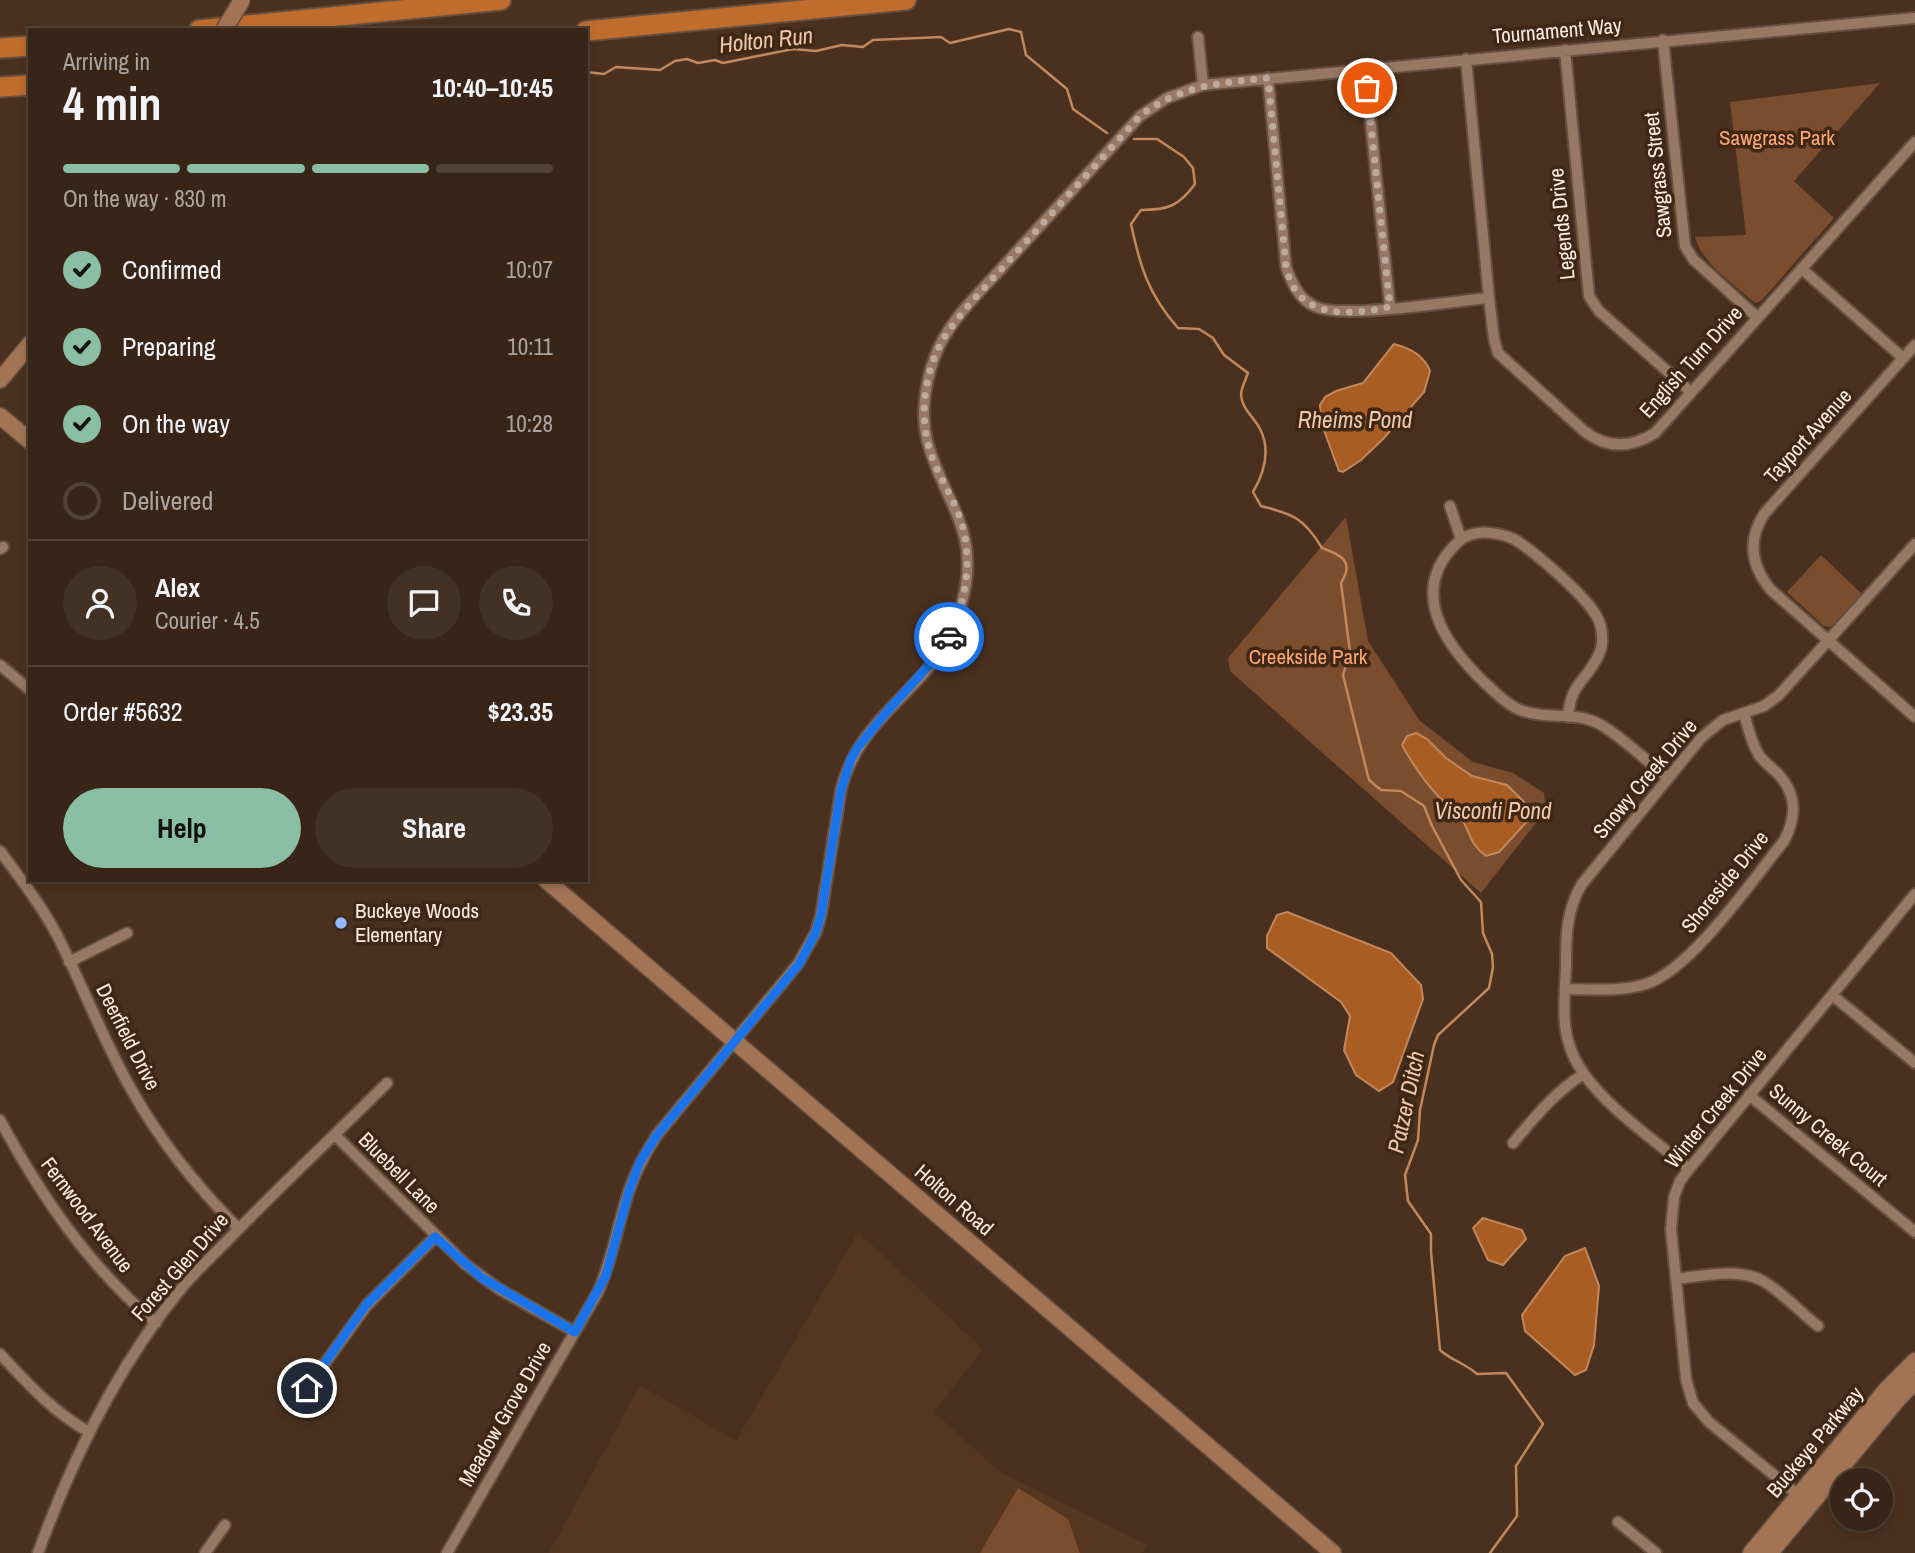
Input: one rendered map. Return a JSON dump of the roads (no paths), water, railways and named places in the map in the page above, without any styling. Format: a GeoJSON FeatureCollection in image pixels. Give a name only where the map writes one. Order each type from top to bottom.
{"type":"FeatureCollection","features":[{"type":"Feature","properties":{"kind":"highway"},"geometry":{"type":"LineString","coordinates":[[219,28],[501,0]]}},
{"type":"Feature","properties":{"kind":"highway"},"geometry":{"type":"LineString","coordinates":[[588,31],[906,0]]}},
{"type":"Feature","properties":{"kind":"highway"},"geometry":{"type":"LineString","coordinates":[[0,48],[28,46]]}},
{"type":"Feature","properties":{"kind":"highway"},"geometry":{"type":"LineString","coordinates":[[0,88],[28,85]]}},
{"type":"Feature","properties":{"kind":"street"},"geometry":{"type":"LineString","coordinates":[[225,28],[242,0]]}},
{"type":"Feature","properties":{"kind":"street","name":"Tournament Way"},"geometry":{"type":"LineString","coordinates":[[1203,85],[1915,18]]}},
{"type":"Feature","properties":{"kind":"street"},"geometry":{"type":"LineString","coordinates":[[1198,37],[1203,85]]}},
{"type":"Feature","properties":{"kind":"street","name":"Sawgrass Street"},"geometry":{"type":"LineString","coordinates":[[1664,40],[1685,246],[1693,259],[1758,318]]}},
{"type":"Feature","properties":{"kind":"street","name":"Legends Drive"},"geometry":{"type":"LineString","coordinates":[[1565,50],[1589,296],[1599,311],[1692,392]]}},
{"type":"Feature","properties":{"kind":"street","name":"English Turn Drive"},"geometry":{"type":"LineString","coordinates":[[1466,59],[1494,339],[1502,358],[1592,438],[1621,446],[1641,441],[1655,433],[1915,142]]}},
{"type":"Feature","properties":{"kind":"street"},"geometry":{"type":"LineString","coordinates":[[1366,69],[1390,307]]}},
{"type":"Feature","properties":{"kind":"street"},"geometry":{"type":"LineString","coordinates":[[1268,78],[1286,267],[1294,287],[1315,307],[1339,312],[1489,298]]}},
{"type":"Feature","properties":{"kind":"street","name":"Meadow Grove Drive"},"geometry":{"type":"LineString","coordinates":[[448,1553],[606,1275],[629,1191],[640,1162],[657,1135],[799,964],[816,932],[841,790],[851,759],[884,715],[939,654],[952,631],[963,599],[967,563],[966,540],[961,520],[932,456],[923,416],[931,365],[939,345],[967,307],[1140,116],[1167,98],[1203,85]]}},
{"type":"Feature","properties":{"kind":"street"},"geometry":{"type":"LineString","coordinates":[[1802,269],[1903,358]]}},
{"type":"Feature","properties":{"kind":"street","name":"Tayport Avenue"},"geometry":{"type":"LineString","coordinates":[[1828,640],[1771,590],[1755,563],[1752,552],[1754,536],[1764,514],[1915,345]]}},
{"type":"Feature","properties":{"kind":"street"},"geometry":{"type":"LineString","coordinates":[[0,380],[28,346]]}},
{"type":"Feature","properties":{"kind":"street"},"geometry":{"type":"LineString","coordinates":[[0,416],[28,440]]}},
{"type":"Feature","properties":{"kind":"street"},"geometry":{"type":"LineString","coordinates":[[1450,506],[1461,539]]}},
{"type":"Feature","properties":{"kind":"street"},"geometry":{"type":"LineString","coordinates":[[1568,717],[1570,700],[1578,682],[1600,653],[1602,638],[1599,620],[1589,604],[1514,539],[1485,532],[1461,539],[1445,557],[1433,584],[1434,604],[1454,651],[1503,699],[1518,709],[1541,716],[1568,717],[1586,717],[1602,725],[1668,778]]}},
{"type":"Feature","properties":{"kind":"street","name":"Snowy Creek Drive"},"geometry":{"type":"LineString","coordinates":[[1689,1169],[1600,1095],[1583,1075],[1569,1047],[1565,1020],[1566,930],[1577,893],[1701,738],[1723,720],[1764,706],[1779,695],[1915,544]]}},
{"type":"Feature","properties":{"kind":"street"},"geometry":{"type":"LineString","coordinates":[[1828,640],[1915,717]]}},
{"type":"Feature","properties":{"kind":"street"},"geometry":{"type":"LineString","coordinates":[[0,665],[28,688]]}},
{"type":"Feature","properties":{"kind":"street","name":"Shoreside Drive"},"geometry":{"type":"LineString","coordinates":[[1565,989],[1618,989],[1642,985],[1663,976],[1697,948],[1784,841],[1794,814],[1791,793],[1779,775],[1760,757],[1744,713]]}},
{"type":"Feature","properties":{"kind":"street","name":"Deerfield Drive"},"geometry":{"type":"LineString","coordinates":[[0,851],[35,900],[69,962],[107,1044],[155,1129],[187,1173],[239,1229]]}},
{"type":"Feature","properties":{"kind":"street","name":"Holton Road"},"geometry":{"type":"LineString","coordinates":[[548,882],[1333,1553]]}},
{"type":"Feature","properties":{"kind":"street","name":"Winter Creek Drive"},"geometry":{"type":"LineString","coordinates":[[1804,1500],[1709,1422],[1693,1403],[1686,1379],[1671,1229],[1672,1210],[1680,1181],[1689,1169],[1915,894]]}},
{"type":"Feature","properties":{"kind":"street"},"geometry":{"type":"LineString","coordinates":[[69,962],[127,933]]}},
{"type":"Feature","properties":{"kind":"street"},"geometry":{"type":"LineString","coordinates":[[1832,995],[1915,1063]]}},
{"type":"Feature","properties":{"kind":"street"},"geometry":{"type":"LineString","coordinates":[[1513,1143],[1549,1102],[1568,1084],[1583,1075]]}},
{"type":"Feature","properties":{"kind":"street","name":"Forest Glen Drive"},"geometry":{"type":"LineString","coordinates":[[38,1553],[89,1432],[117,1378],[156,1322],[181,1290],[239,1229],[387,1083]]}},
{"type":"Feature","properties":{"kind":"street","name":"Sunny Creek Court"},"geometry":{"type":"LineString","coordinates":[[1749,1095],[1915,1232]]}},
{"type":"Feature","properties":{"kind":"street","name":"Fernwood Avenue"},"geometry":{"type":"LineString","coordinates":[[0,1120],[28,1172],[90,1258],[132,1303],[156,1322]]}},
{"type":"Feature","properties":{"kind":"street","name":"Bluebell Lane"},"geometry":{"type":"LineString","coordinates":[[335,1135],[435,1237],[482,1278],[575,1332]]}},
{"type":"Feature","properties":{"kind":"street"},"geometry":{"type":"LineString","coordinates":[[307,1388],[366,1305],[435,1237]]}},
{"type":"Feature","properties":{"kind":"street"},"geometry":{"type":"LineString","coordinates":[[1676,1279],[1724,1274],[1762,1280],[1818,1326]]}},
{"type":"Feature","properties":{"kind":"street"},"geometry":{"type":"LineString","coordinates":[[0,1354],[46,1403],[67,1420],[89,1432]]}},
{"type":"Feature","properties":{"kind":"street","name":"Buckeye Parkway"},"geometry":{"type":"LineString","coordinates":[[1770,1553],[1804,1500],[1887,1389],[1915,1362]]}},
{"type":"Feature","properties":{"kind":"street","name":"Buckeye Parkway"},"geometry":{"type":"LineString","coordinates":[[1751,1553],[1915,1381]]}},
{"type":"Feature","properties":{"kind":"street"},"geometry":{"type":"LineString","coordinates":[[1618,1522],[1656,1553]]}},
{"type":"Feature","properties":{"kind":"street"},"geometry":{"type":"LineString","coordinates":[[205,1553],[225,1525]]}},
{"type":"Feature","properties":{"kind":"water","name":"Rheims Pond"},"geometry":{"type":"Polygon","coordinates":[[[1394,344],[1416,353],[1427,365],[1430,371],[1424,392],[1361,460],[1343,472],[1339,471],[1321,422],[1320,405],[1325,397],[1336,391],[1363,383],[1394,344]]]}},
{"type":"Feature","properties":{"kind":"water","name":"Visconti Pond"},"geometry":{"type":"Polygon","coordinates":[[[1416,733],[1472,776],[1507,785],[1530,808],[1531,817],[1499,852],[1486,856],[1480,851],[1459,815],[1418,772],[1402,745],[1407,736],[1416,733]]]}},
{"type":"Feature","properties":{"kind":"water"},"geometry":{"type":"Polygon","coordinates":[[[1287,912],[1391,953],[1421,985],[1423,999],[1393,1082],[1379,1091],[1356,1075],[1344,1050],[1350,1016],[1341,1002],[1267,948],[1267,936],[1277,915],[1287,912]]]}},
{"type":"Feature","properties":{"kind":"water"},"geometry":{"type":"Polygon","coordinates":[[[1483,1218],[1522,1230],[1526,1239],[1503,1265],[1488,1260],[1473,1228],[1483,1218]]]}},
{"type":"Feature","properties":{"kind":"water"},"geometry":{"type":"Polygon","coordinates":[[[1585,1248],[1599,1286],[1594,1345],[1586,1370],[1575,1375],[1525,1331],[1522,1315],[1565,1256],[1585,1248]]]}},
{"type":"Feature","properties":{"kind":"waterway","name":"Holton Run"},"geometry":{"type":"LineString","coordinates":[[588,72],[604,74],[616,67],[660,70],[675,61],[687,59],[698,63],[715,60],[723,63],[793,49],[816,51],[842,45],[863,47],[873,40],[941,37],[950,43],[1009,29],[1021,32],[1026,55],[1067,89],[1073,109],[1107,133]]}},
{"type":"Feature","properties":{"kind":"waterway","name":"Patzer Ditch"},"geometry":{"type":"LineString","coordinates":[[1134,139],[1157,139],[1184,157],[1193,168],[1195,184],[1184,197],[1172,205],[1141,210],[1131,224],[1152,291],[1178,328],[1199,329],[1213,338],[1224,355],[1248,373],[1242,389],[1242,400],[1260,429],[1266,453],[1263,469],[1253,492],[1261,506],[1297,519],[1322,548],[1340,556],[1346,564],[1347,569],[1341,583],[1350,652],[1343,675],[1369,780],[1381,790],[1401,791],[1424,806],[1461,880],[1481,902],[1483,933],[1492,954],[1493,967],[1489,988],[1438,1035],[1420,1110],[1418,1140],[1405,1175],[1408,1201],[1431,1234],[1440,1350],[1477,1374],[1506,1373],[1543,1424],[1516,1466],[1517,1516],[1490,1553]]}},
{"type":"Feature","properties":{"kind":"place","name":"Buckeye Woods Elementary"},"geometry":{"type":"Point","coordinates":[341,923]}},
{"type":"Feature","properties":{"kind":"park label","name":"Sawgrass Park"},"geometry":{"type":"Point","coordinates":[1777,138]}},
{"type":"Feature","properties":{"kind":"park label","name":"Creekside Park"},"geometry":{"type":"Point","coordinates":[1308,657]}}]}
